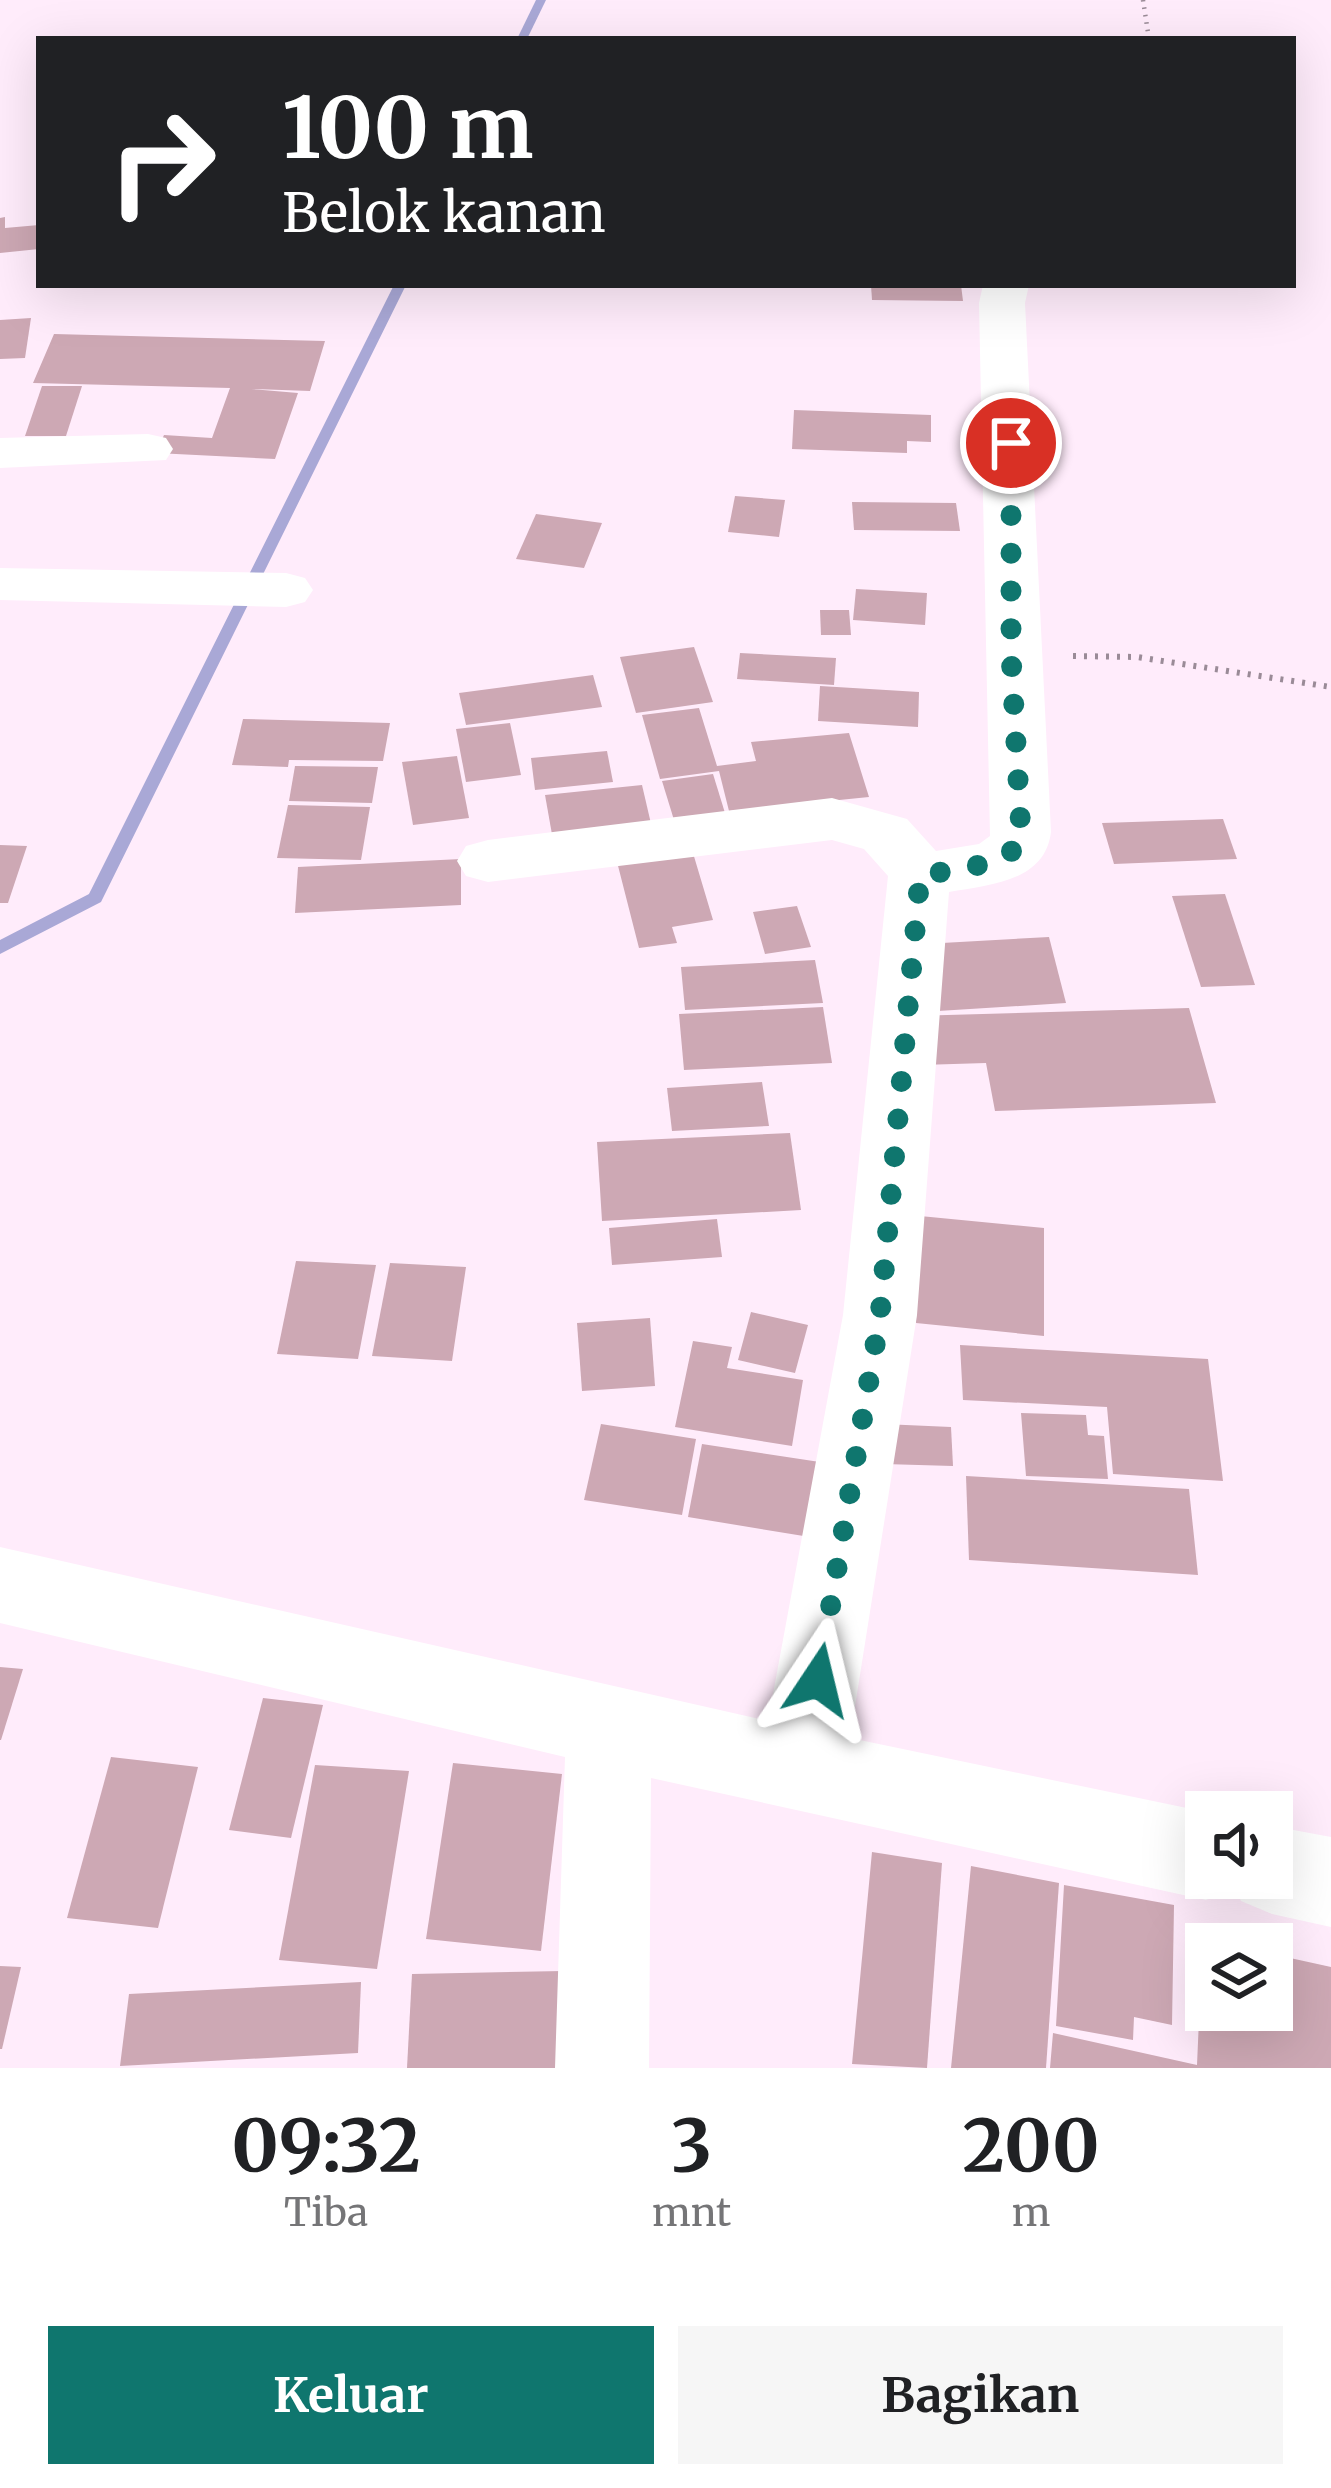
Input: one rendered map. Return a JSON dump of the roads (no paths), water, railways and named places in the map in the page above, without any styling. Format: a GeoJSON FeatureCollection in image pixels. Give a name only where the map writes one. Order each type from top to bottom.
{"type":"FeatureCollection","features":[{"type":"Feature","properties":{"kind":"street"},"geometry":{"type":"LineString","coordinates":[[920,876],[996,862],[1019,846],[1006,288]]}},
{"type":"Feature","properties":{"kind":"street"},"geometry":{"type":"LineString","coordinates":[[0,453],[148,449]]}},
{"type":"Feature","properties":{"kind":"street"},"geometry":{"type":"LineString","coordinates":[[0,584],[286,590]]}},
{"type":"Feature","properties":{"kind":"street"},"geometry":{"type":"LineString","coordinates":[[488,861],[832,819],[858,821],[894,838],[909,852],[920,876],[880,1316],[802,1771]]}},
{"type":"Feature","properties":{"kind":"street"},"geometry":{"type":"LineString","coordinates":[[0,1585],[802,1771],[1185,1852]]}},
{"type":"Feature","properties":{"kind":"street"},"geometry":{"type":"LineString","coordinates":[[602,2068],[609,1726]]}},
{"type":"Feature","properties":{"kind":"street"},"geometry":{"type":"LineString","coordinates":[[1293,1874],[1331,1882]]}},
{"type":"Feature","properties":{"kind":"waterway"},"geometry":{"type":"LineString","coordinates":[[523,36],[541,0]]}},
{"type":"Feature","properties":{"kind":"waterway"},"geometry":{"type":"LineString","coordinates":[[0,948],[95,898],[399,288]]}}]}
